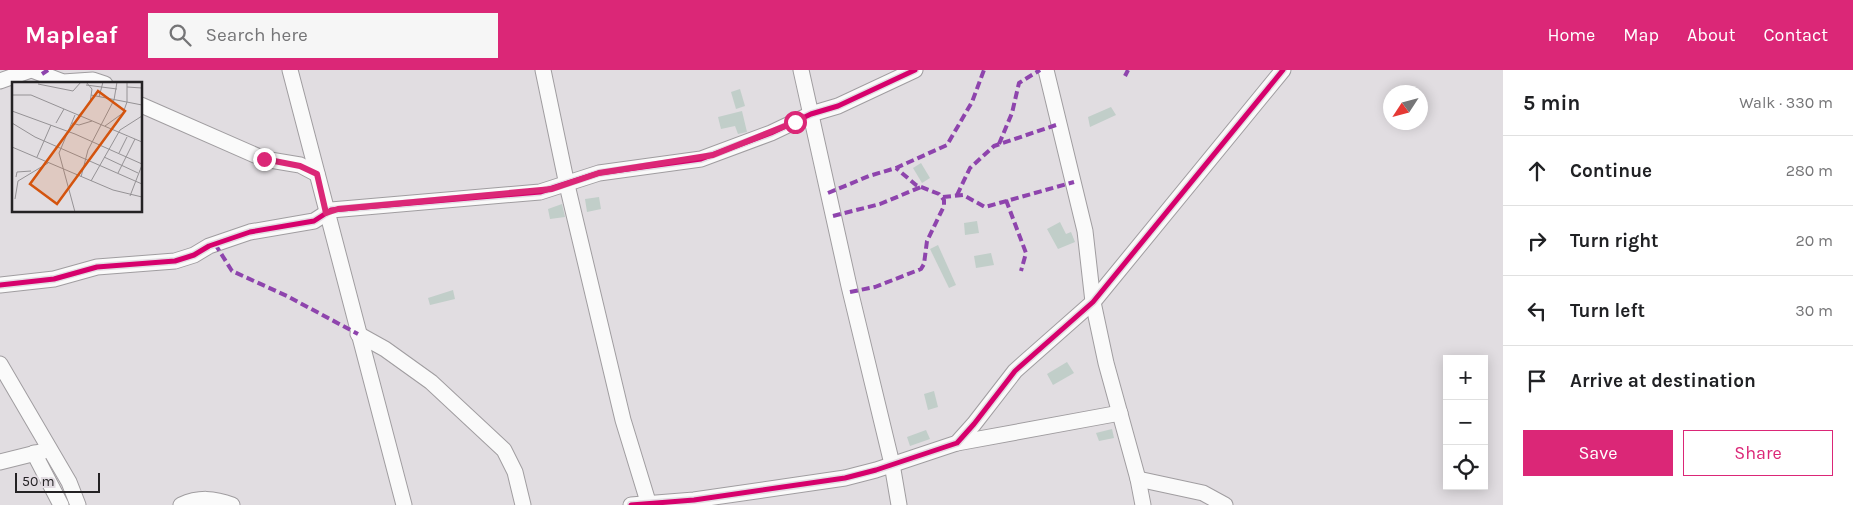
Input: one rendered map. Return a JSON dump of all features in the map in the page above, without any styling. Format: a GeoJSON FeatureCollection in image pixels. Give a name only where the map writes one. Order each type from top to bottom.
{"type":"FeatureCollection","features":[{"type":"Feature","properties":{"kind":"street"},"geometry":{"type":"LineString","coordinates":[[0,81],[32,70],[59,81],[94,80],[100,82]]}},
{"type":"Feature","properties":{"kind":"street"},"geometry":{"type":"LineString","coordinates":[[290,70],[404,505]]}},
{"type":"Feature","properties":{"kind":"street"},"geometry":{"type":"LineString","coordinates":[[543,70],[567,184],[623,420],[649,504]]}},
{"type":"Feature","properties":{"kind":"street"},"geometry":{"type":"LineString","coordinates":[[801,70],[848,286],[892,464],[899,505]]}},
{"type":"Feature","properties":{"kind":"street"},"geometry":{"type":"LineString","coordinates":[[0,285],[54,279],[97,267],[175,262],[243,234],[314,221],[326,213],[338,209],[552,189],[599,173],[713,155],[771,133],[811,114],[846,102],[915,70]]}},
{"type":"Feature","properties":{"kind":"street"},"geometry":{"type":"LineString","coordinates":[[1046,70],[1085,231],[1093,302],[1106,363],[1138,479],[1142,505]]}},
{"type":"Feature","properties":{"kind":"street"},"geometry":{"type":"LineString","coordinates":[[956,443],[974,424],[1015,371],[1093,302],[1283,70]]}},
{"type":"Feature","properties":{"kind":"street"},"geometry":{"type":"LineString","coordinates":[[142,105],[264,159],[300,166],[317,174]]}},
{"type":"Feature","properties":{"kind":"street"},"geometry":{"type":"LineString","coordinates":[[358,334],[385,349],[431,382],[504,450],[515,472],[523,505]]}},
{"type":"Feature","properties":{"kind":"street"},"geometry":{"type":"LineString","coordinates":[[0,364],[69,482],[78,505]]}},
{"type":"Feature","properties":{"kind":"street"},"geometry":{"type":"LineString","coordinates":[[632,505],[694,500],[845,478],[956,443],[1120,412]]}},
{"type":"Feature","properties":{"kind":"street"},"geometry":{"type":"LineString","coordinates":[[0,462],[50,450]]}},
{"type":"Feature","properties":{"kind":"street"},"geometry":{"type":"LineString","coordinates":[[34,453],[61,505]]}},
{"type":"Feature","properties":{"kind":"street"},"geometry":{"type":"LineString","coordinates":[[1138,479],[1202,493],[1225,505]]}},
{"type":"Feature","properties":{"kind":"street"},"geometry":{"type":"LineString","coordinates":[[181,505],[205,499],[214,499],[232,505]]}},
{"type":"Feature","properties":{"kind":"building"},"geometry":{"type":"Polygon","coordinates":[[[740,89],[745,106],[736,109],[731,92],[740,89]]]}},
{"type":"Feature","properties":{"kind":"building"},"geometry":{"type":"Polygon","coordinates":[[[1111,107],[1116,115],[1090,127],[1088,117],[1111,107]]]}},
{"type":"Feature","properties":{"kind":"building"},"geometry":{"type":"Polygon","coordinates":[[[742,111],[747,132],[738,134],[735,126],[721,129],[718,117],[742,111]]]}},
{"type":"Feature","properties":{"kind":"building"},"geometry":{"type":"Polygon","coordinates":[[[921,163],[930,178],[922,183],[913,168],[921,163]]]}},
{"type":"Feature","properties":{"kind":"building"},"geometry":{"type":"Polygon","coordinates":[[[599,197],[601,209],[587,212],[585,199],[599,197]]]}},
{"type":"Feature","properties":{"kind":"building"},"geometry":{"type":"Polygon","coordinates":[[[562,204],[565,217],[550,219],[548,209],[562,204]]]}},
{"type":"Feature","properties":{"kind":"building"},"geometry":{"type":"Polygon","coordinates":[[[977,221],[979,233],[965,235],[964,223],[977,221]]]}},
{"type":"Feature","properties":{"kind":"building"},"geometry":{"type":"Polygon","coordinates":[[[1060,222],[1066,234],[1071,232],[1075,242],[1058,249],[1047,229],[1060,222]]]}},
{"type":"Feature","properties":{"kind":"building"},"geometry":{"type":"Polygon","coordinates":[[[938,245],[956,285],[949,288],[930,249],[938,245]]]}},
{"type":"Feature","properties":{"kind":"building"},"geometry":{"type":"Polygon","coordinates":[[[991,253],[994,265],[976,268],[974,256],[991,253]]]}},
{"type":"Feature","properties":{"kind":"building"},"geometry":{"type":"Polygon","coordinates":[[[453,290],[455,299],[430,305],[428,298],[453,290]]]}},
{"type":"Feature","properties":{"kind":"building"},"geometry":{"type":"Polygon","coordinates":[[[1067,362],[1074,373],[1053,385],[1047,374],[1067,362]]]}},
{"type":"Feature","properties":{"kind":"building"},"geometry":{"type":"Polygon","coordinates":[[[934,391],[938,407],[928,410],[924,394],[934,391]]]}},
{"type":"Feature","properties":{"kind":"building"},"geometry":{"type":"Polygon","coordinates":[[[1112,429],[1114,438],[1099,441],[1096,433],[1112,429]]]}},
{"type":"Feature","properties":{"kind":"building"},"geometry":{"type":"Polygon","coordinates":[[[926,430],[930,439],[910,446],[907,437],[926,430]]]}},
{"type":"Feature","properties":{"kind":"marked path"},"geometry":{"type":"LineString","coordinates":[[42,74],[48,70]]}},
{"type":"Feature","properties":{"kind":"marked path"},"geometry":{"type":"LineString","coordinates":[[828,193],[869,176],[896,168],[947,145],[972,102],[984,70]]}},
{"type":"Feature","properties":{"kind":"marked path"},"geometry":{"type":"LineString","coordinates":[[999,144],[1012,113],[1019,83],[1040,70]]}},
{"type":"Feature","properties":{"kind":"marked path"},"geometry":{"type":"LineString","coordinates":[[1125,76],[1128,70]]}},
{"type":"Feature","properties":{"kind":"marked path"},"geometry":{"type":"LineString","coordinates":[[957,195],[970,168],[994,146],[1059,124]]}},
{"type":"Feature","properties":{"kind":"marked path"},"geometry":{"type":"LineString","coordinates":[[850,292],[875,287],[921,269],[924,264],[927,241],[944,206],[944,200],[939,194],[916,185],[896,168]]}},
{"type":"Feature","properties":{"kind":"marked path"},"geometry":{"type":"LineString","coordinates":[[943,197],[963,195],[985,207],[1074,182]]}},
{"type":"Feature","properties":{"kind":"marked path"},"geometry":{"type":"LineString","coordinates":[[833,216],[880,204],[921,187]]}},
{"type":"Feature","properties":{"kind":"marked path"},"geometry":{"type":"LineString","coordinates":[[1006,200],[1026,253],[1021,271]]}},
{"type":"Feature","properties":{"kind":"marked path"},"geometry":{"type":"LineString","coordinates":[[215,244],[232,271],[287,296],[358,334]]}},
{"type":"Feature","properties":{"kind":"cycle path"},"geometry":{"type":"LineString","coordinates":[[0,285],[54,279],[97,267],[175,261],[194,255],[209,246],[250,232],[314,221],[331,210],[540,192],[599,173],[701,159],[771,133],[811,114],[838,106],[915,70]]}},
{"type":"Feature","properties":{"kind":"cycle path"},"geometry":{"type":"LineString","coordinates":[[631,505],[694,500],[845,478],[876,470],[957,443],[1015,371],[1093,302],[1283,70]]}},
{"type":"Feature","properties":{"kind":"route"},"geometry":{"type":"LineString","coordinates":[[264,159],[272,162],[294,164],[317,174],[326,213],[338,209],[368,208],[404,202],[540,192],[599,173],[701,159],[795,122]]}}]}
